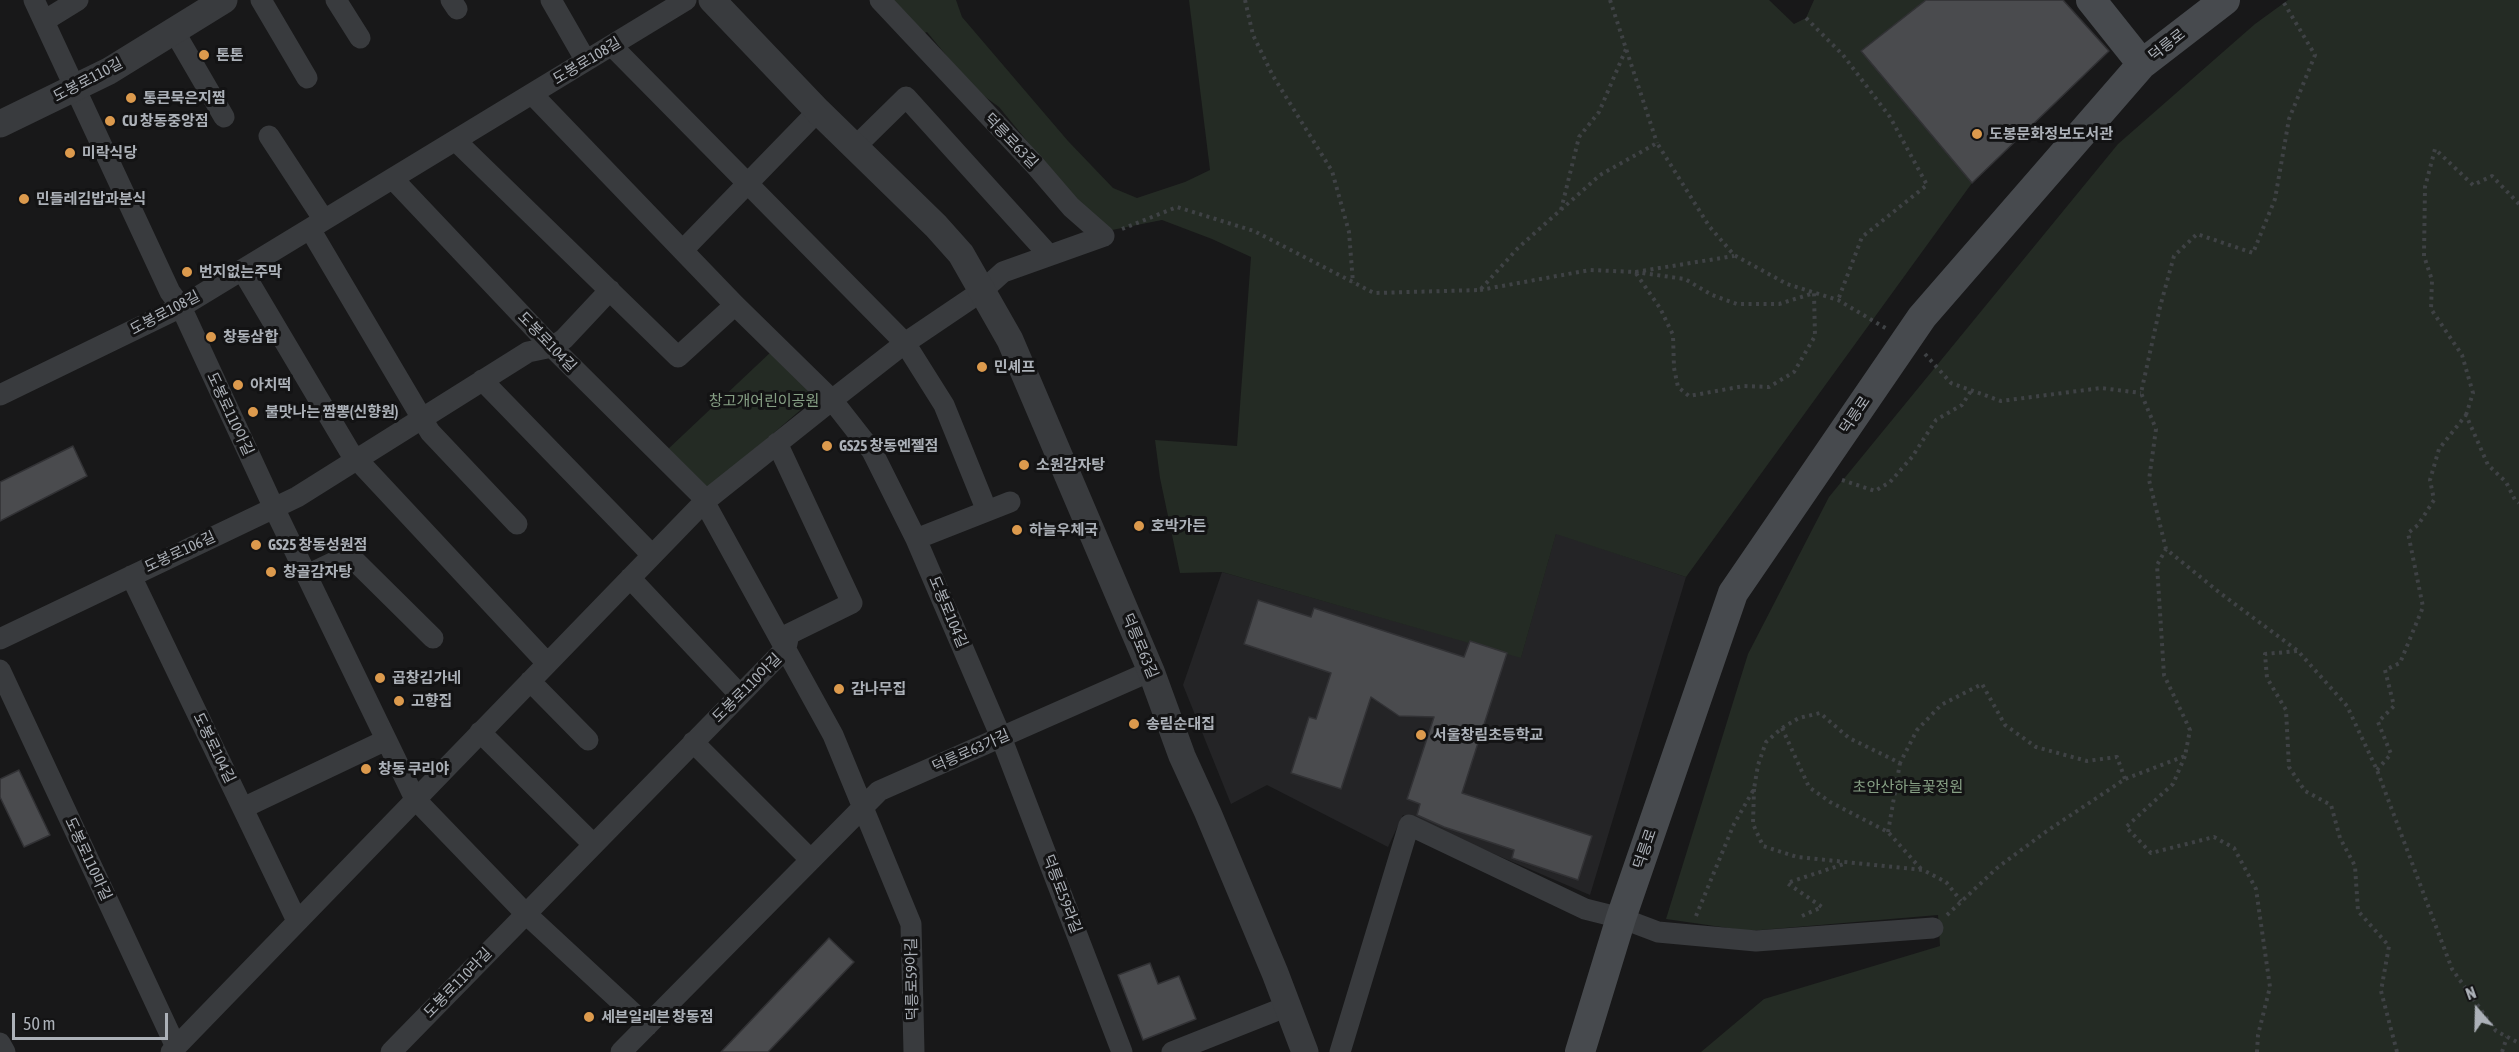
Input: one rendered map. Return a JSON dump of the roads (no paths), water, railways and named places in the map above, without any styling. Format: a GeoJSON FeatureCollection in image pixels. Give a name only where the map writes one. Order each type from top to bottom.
{"type":"FeatureCollection","features":[{"type":"Feature","properties":{"kind":"main road"},"geometry":{"type":"LineString","coordinates":[[2091,0],[2142,64]]}},
{"type":"Feature","properties":{"kind":"main road","name":"덕릉로"},"geometry":{"type":"LineString","coordinates":[[1580,1052],[1621,918],[1733,593],[1922,317],[2142,64],[2225,0]]}},
{"type":"Feature","properties":{"kind":"street","name":"도봉로110아길"},"geometry":{"type":"LineString","coordinates":[[34,0],[170,292],[181,308],[274,508],[415,799],[525,913],[646,1026]]}},
{"type":"Feature","properties":{"kind":"street"},"geometry":{"type":"LineString","coordinates":[[44,21],[78,0]]}},
{"type":"Feature","properties":{"kind":"street","name":"도봉로110길"},"geometry":{"type":"LineString","coordinates":[[0,124],[75,89],[224,0]]}},
{"type":"Feature","properties":{"kind":"street"},"geometry":{"type":"LineString","coordinates":[[261,0],[307,78]]}},
{"type":"Feature","properties":{"kind":"street"},"geometry":{"type":"LineString","coordinates":[[336,0],[360,38]]}},
{"type":"Feature","properties":{"kind":"street"},"geometry":{"type":"LineString","coordinates":[[551,0],[586,61]]}},
{"type":"Feature","properties":{"kind":"street","name":"도봉로108길"},"geometry":{"type":"LineString","coordinates":[[0,395],[181,308],[686,0]]}},
{"type":"Feature","properties":{"kind":"street","name":"덕릉로63길"},"geometry":{"type":"LineString","coordinates":[[712,0],[818,111],[936,226],[961,254],[1010,340],[1151,671],[1182,756],[1208,813],[1305,1052]]}},
{"type":"Feature","properties":{"kind":"street","name":"덕릉로63길"},"geometry":{"type":"LineString","coordinates":[[880,0],[1034,164],[1071,207],[1104,236],[1048,254]]}},
{"type":"Feature","properties":{"kind":"street"},"geometry":{"type":"LineString","coordinates":[[174,31],[225,117]]}},
{"type":"Feature","properties":{"kind":"street"},"geometry":{"type":"LineString","coordinates":[[612,46],[905,344],[944,405],[987,511]]}},
{"type":"Feature","properties":{"kind":"street","name":"도봉로104길"},"geometry":{"type":"LineString","coordinates":[[532,94],[735,305],[832,400],[872,451],[916,539],[1002,737]]}},
{"type":"Feature","properties":{"kind":"street"},"geometry":{"type":"LineString","coordinates":[[173,1050],[704,502],[905,344],[982,291],[1004,272],[1048,254],[906,97],[855,147]]}},
{"type":"Feature","properties":{"kind":"street"},"geometry":{"type":"LineString","coordinates":[[683,250],[818,111]]}},
{"type":"Feature","properties":{"kind":"street"},"geometry":{"type":"LineString","coordinates":[[270,136],[421,419],[430,432],[517,525]]}},
{"type":"Feature","properties":{"kind":"street"},"geometry":{"type":"LineString","coordinates":[[456,141],[678,357],[735,305]]}},
{"type":"Feature","properties":{"kind":"street","name":"도봉로104길"},"geometry":{"type":"LineString","coordinates":[[393,179],[552,347],[700,494],[833,735],[863,807]]}},
{"type":"Feature","properties":{"kind":"street"},"geometry":{"type":"LineString","coordinates":[[242,270],[350,452],[547,663]]}},
{"type":"Feature","properties":{"kind":"street"},"geometry":{"type":"LineString","coordinates":[[552,347],[564,339],[610,290]]}},
{"type":"Feature","properties":{"kind":"street","name":"도봉로106길"},"geometry":{"type":"LineString","coordinates":[[0,639],[297,497],[528,352],[552,347]]}},
{"type":"Feature","properties":{"kind":"street"},"geometry":{"type":"LineString","coordinates":[[482,380],[652,555]]}},
{"type":"Feature","properties":{"kind":"street","name":"도봉로110아길"},"geometry":{"type":"LineString","coordinates":[[525,913],[786,648],[789,633],[852,603],[777,443]]}},
{"type":"Feature","properties":{"kind":"street"},"geometry":{"type":"LineString","coordinates":[[916,539],[1010,502]]}},
{"type":"Feature","properties":{"kind":"street"},"geometry":{"type":"LineString","coordinates":[[307,575],[349,555],[433,638]]}},
{"type":"Feature","properties":{"kind":"street","name":"도봉로104길"},"geometry":{"type":"LineString","coordinates":[[131,576],[297,921]]}},
{"type":"Feature","properties":{"kind":"street"},"geometry":{"type":"LineString","coordinates":[[630,578],[740,695]]}},
{"type":"Feature","properties":{"kind":"street","name":"도봉로110마길"},"geometry":{"type":"LineString","coordinates":[[0,670],[173,1050]]}},
{"type":"Feature","properties":{"kind":"street","name":"덕릉로63가길"},"geometry":{"type":"LineString","coordinates":[[621,1052],[879,791],[1151,671]]}},
{"type":"Feature","properties":{"kind":"street"},"geometry":{"type":"LineString","coordinates":[[530,681],[588,740]]}},
{"type":"Feature","properties":{"kind":"street"},"geometry":{"type":"LineString","coordinates":[[480,732],[593,844]]}},
{"type":"Feature","properties":{"kind":"street","name":"덕릉로59라길"},"geometry":{"type":"LineString","coordinates":[[1002,737],[1122,1052]]}},
{"type":"Feature","properties":{"kind":"street"},"geometry":{"type":"LineString","coordinates":[[243,807],[386,740]]}},
{"type":"Feature","properties":{"kind":"street"},"geometry":{"type":"LineString","coordinates":[[693,742],[810,859]]}},
{"type":"Feature","properties":{"kind":"street","name":"덕릉로59아길"},"geometry":{"type":"LineString","coordinates":[[863,807],[911,924],[914,1052]]}},
{"type":"Feature","properties":{"kind":"street"},"geometry":{"type":"LineString","coordinates":[[1340,1052],[1410,825],[1585,909],[1621,918],[1659,932],[1755,941],[1933,928]]}},
{"type":"Feature","properties":{"kind":"street","name":"도봉로110라길"},"geometry":{"type":"LineString","coordinates":[[391,1052],[525,913]]}},
{"type":"Feature","properties":{"kind":"street"},"geometry":{"type":"LineString","coordinates":[[1172,1052],[1288,1006]]}},
{"type":"Feature","properties":{"kind":"street"},"geometry":{"type":"LineString","coordinates":[[0,1043],[4,1052]]}},
{"type":"Feature","properties":{"kind":"place","name":"톤톤"},"geometry":{"type":"Point","coordinates":[204,55]}},
{"type":"Feature","properties":{"kind":"place","name":"통큰묵은지찜"},"geometry":{"type":"Point","coordinates":[131,98]}},
{"type":"Feature","properties":{"kind":"place","name":"CU 창동중앙점"},"geometry":{"type":"Point","coordinates":[110,121]}},
{"type":"Feature","properties":{"kind":"place","name":"도봉문화정보도서관"},"geometry":{"type":"Point","coordinates":[1977,134]}},
{"type":"Feature","properties":{"kind":"place","name":"미락식당"},"geometry":{"type":"Point","coordinates":[70,153]}},
{"type":"Feature","properties":{"kind":"place","name":"민들레김밥과분식"},"geometry":{"type":"Point","coordinates":[24,199]}},
{"type":"Feature","properties":{"kind":"place","name":"번지없는주막"},"geometry":{"type":"Point","coordinates":[187,272]}},
{"type":"Feature","properties":{"kind":"place","name":"창동삼합"},"geometry":{"type":"Point","coordinates":[211,337]}},
{"type":"Feature","properties":{"kind":"place","name":"민셰프"},"geometry":{"type":"Point","coordinates":[982,367]}},
{"type":"Feature","properties":{"kind":"place","name":"아치떡"},"geometry":{"type":"Point","coordinates":[238,385]}},
{"type":"Feature","properties":{"kind":"place","name":"불맛나는 짬뽕(신향원)"},"geometry":{"type":"Point","coordinates":[253,412]}},
{"type":"Feature","properties":{"kind":"place","name":"GS25 창동엔젤점"},"geometry":{"type":"Point","coordinates":[827,446]}},
{"type":"Feature","properties":{"kind":"place","name":"소원감자탕"},"geometry":{"type":"Point","coordinates":[1024,465]}},
{"type":"Feature","properties":{"kind":"place","name":"호박가든"},"geometry":{"type":"Point","coordinates":[1139,526]}},
{"type":"Feature","properties":{"kind":"place","name":"하늘우체국"},"geometry":{"type":"Point","coordinates":[1017,530]}},
{"type":"Feature","properties":{"kind":"place","name":"GS25 창동성원점"},"geometry":{"type":"Point","coordinates":[256,545]}},
{"type":"Feature","properties":{"kind":"place","name":"창골감자탕"},"geometry":{"type":"Point","coordinates":[271,572]}},
{"type":"Feature","properties":{"kind":"place","name":"곱창김가네"},"geometry":{"type":"Point","coordinates":[380,678]}},
{"type":"Feature","properties":{"kind":"place","name":"감나무집"},"geometry":{"type":"Point","coordinates":[839,689]}},
{"type":"Feature","properties":{"kind":"place","name":"고향집"},"geometry":{"type":"Point","coordinates":[399,701]}},
{"type":"Feature","properties":{"kind":"place","name":"송림순대집"},"geometry":{"type":"Point","coordinates":[1134,724]}},
{"type":"Feature","properties":{"kind":"place","name":"서울창림초등학교"},"geometry":{"type":"Point","coordinates":[1421,735]}},
{"type":"Feature","properties":{"kind":"place","name":"창동 쿠리야"},"geometry":{"type":"Point","coordinates":[366,769]}},
{"type":"Feature","properties":{"kind":"place","name":"세븐일레븐 창동점"},"geometry":{"type":"Point","coordinates":[589,1017]}},
{"type":"Feature","properties":{"kind":"park label","name":"창고개어린이공원"},"geometry":{"type":"Point","coordinates":[764,401]}},
{"type":"Feature","properties":{"kind":"park label","name":"초안산하늘꽃정원"},"geometry":{"type":"Point","coordinates":[1908,787]}}]}
